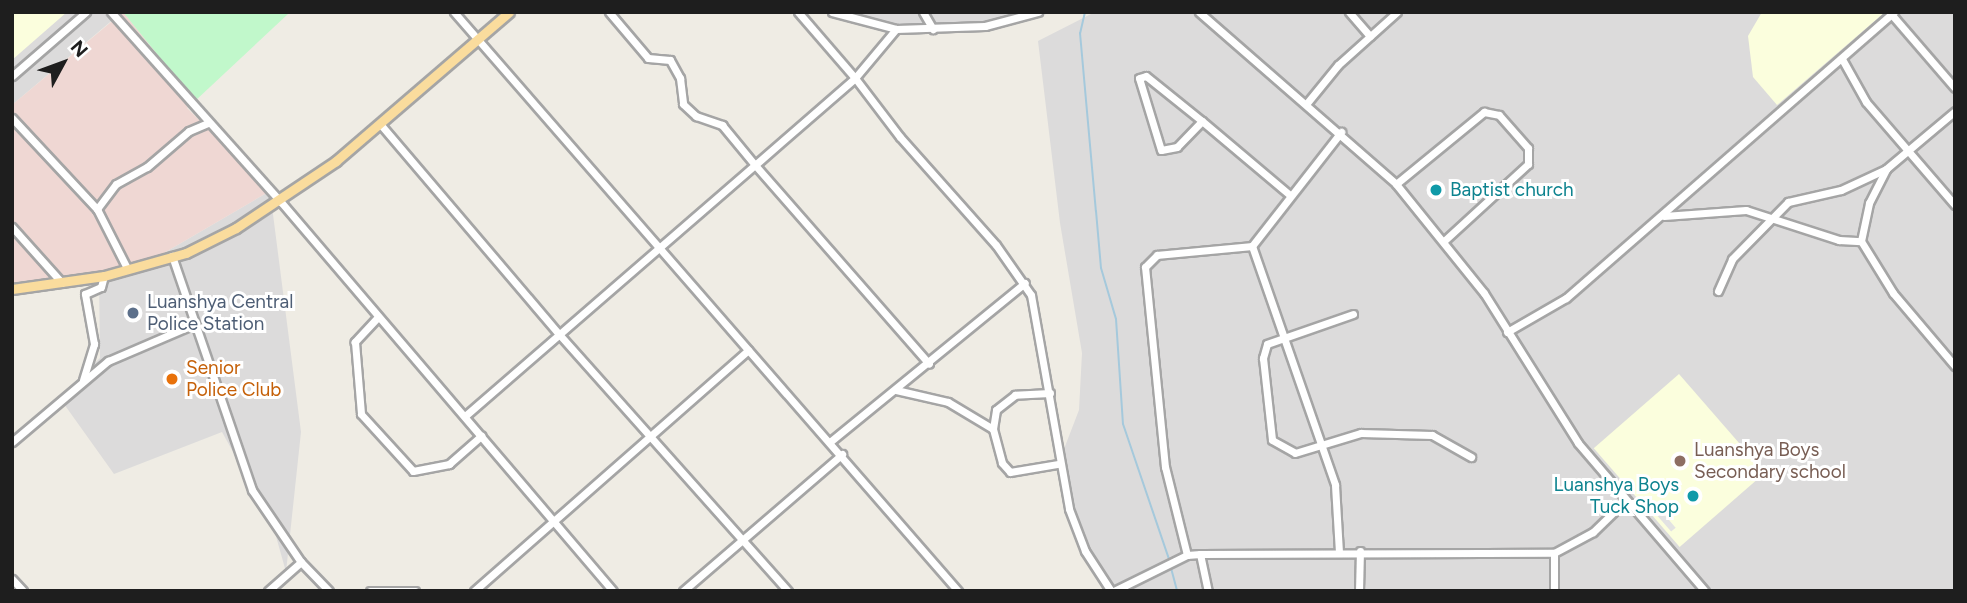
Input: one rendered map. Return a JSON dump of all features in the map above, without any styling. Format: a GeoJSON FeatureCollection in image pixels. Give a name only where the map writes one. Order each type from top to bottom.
{"type":"FeatureCollection","features":[{"type":"Feature","properties":{"kind":"main road"},"geometry":{"type":"LineString","coordinates":[[12,289],[104,276],[211,242],[281,202],[381,125],[509,12]]}},
{"type":"Feature","properties":{"kind":"street"},"geometry":{"type":"LineString","coordinates":[[12,76],[86,12]]}},
{"type":"Feature","properties":{"kind":"street"},"geometry":{"type":"LineString","coordinates":[[111,12],[281,202],[377,318],[465,416],[551,521],[613,591]]}},
{"type":"Feature","properties":{"kind":"street"},"geometry":{"type":"LineString","coordinates":[[454,12],[748,350],[831,441],[958,591]]}},
{"type":"Feature","properties":{"kind":"street"},"geometry":{"type":"LineString","coordinates":[[609,12],[648,58],[670,60],[680,78],[683,104],[696,116],[722,125],[929,363]]}},
{"type":"Feature","properties":{"kind":"street"},"geometry":{"type":"LineString","coordinates":[[799,12],[1025,283],[1032,299],[1050,393],[1058,464],[1085,551],[1113,591],[1187,555],[1360,551],[1553,553],[1593,532],[1626,500]]}},
{"type":"Feature","properties":{"kind":"street"},"geometry":{"type":"LineString","coordinates":[[832,12],[896,29],[985,26],[1038,12]]}},
{"type":"Feature","properties":{"kind":"street"},"geometry":{"type":"LineString","coordinates":[[923,12],[933,29]]}},
{"type":"Feature","properties":{"kind":"street"},"geometry":{"type":"LineString","coordinates":[[1199,12],[1341,132],[1396,184],[1444,241],[1507,332],[1578,443],[1705,591]]}},
{"type":"Feature","properties":{"kind":"street"},"geometry":{"type":"LineString","coordinates":[[1349,12],[1370,36]]}},
{"type":"Feature","properties":{"kind":"street"},"geometry":{"type":"LineString","coordinates":[[1307,103],[1370,36],[1397,12]]}},
{"type":"Feature","properties":{"kind":"street"},"geometry":{"type":"LineString","coordinates":[[1507,332],[1566,298],[1664,216],[1893,13],[1955,88]]}},
{"type":"Feature","properties":{"kind":"street"},"geometry":{"type":"LineString","coordinates":[[465,416],[855,78],[896,29]]}},
{"type":"Feature","properties":{"kind":"street"},"geometry":{"type":"LineString","coordinates":[[1842,60],[1866,102],[1955,205]]}},
{"type":"Feature","properties":{"kind":"street"},"geometry":{"type":"LineString","coordinates":[[1202,121],[1177,147],[1161,150],[1139,78],[1146,76],[1202,121],[1290,195]]}},
{"type":"Feature","properties":{"kind":"street"},"geometry":{"type":"LineString","coordinates":[[1718,290],[1732,259],[1768,218],[1788,202],[1841,190],[1886,169],[1955,111]]}},
{"type":"Feature","properties":{"kind":"street"},"geometry":{"type":"LineString","coordinates":[[1396,184],[1484,112],[1499,115],[1528,148],[1528,164],[1444,241]]}},
{"type":"Feature","properties":{"kind":"street"},"geometry":{"type":"LineString","coordinates":[[12,118],[97,209],[128,270]]}},
{"type":"Feature","properties":{"kind":"street"},"geometry":{"type":"LineString","coordinates":[[97,209],[117,184],[147,167],[189,131],[208,123]]}},
{"type":"Feature","properties":{"kind":"street"},"geometry":{"type":"LineString","coordinates":[[381,125],[558,333],[789,591]]}},
{"type":"Feature","properties":{"kind":"street"},"geometry":{"type":"LineString","coordinates":[[1187,555],[1165,467],[1146,267],[1157,255],[1252,246],[1341,132]]}},
{"type":"Feature","properties":{"kind":"street"},"geometry":{"type":"LineString","coordinates":[[1886,169],[1869,202],[1861,241],[1893,293],[1955,366]]}},
{"type":"Feature","properties":{"kind":"street"},"geometry":{"type":"LineString","coordinates":[[1664,216],[1745,210],[1839,240],[1861,241]]}},
{"type":"Feature","properties":{"kind":"street"},"geometry":{"type":"LineString","coordinates":[[12,227],[62,283]]}},
{"type":"Feature","properties":{"kind":"street"},"geometry":{"type":"LineString","coordinates":[[1252,246],[1338,500],[1339,552]]}},
{"type":"Feature","properties":{"kind":"street"},"geometry":{"type":"LineString","coordinates":[[173,256],[192,325],[252,490],[301,562],[329,591]]}},
{"type":"Feature","properties":{"kind":"street"},"geometry":{"type":"LineString","coordinates":[[82,383],[94,344],[85,294],[101,287],[104,276]]}},
{"type":"Feature","properties":{"kind":"street"},"geometry":{"type":"LineString","coordinates":[[831,441],[1025,283]]}},
{"type":"Feature","properties":{"kind":"street"},"geometry":{"type":"LineString","coordinates":[[1353,314],[1284,336],[1267,345],[1263,358],[1272,440],[1295,453],[1361,433],[1432,435],[1471,457]]}},
{"type":"Feature","properties":{"kind":"street"},"geometry":{"type":"LineString","coordinates":[[377,318],[355,342],[361,414],[413,471],[449,464],[481,436]]}},
{"type":"Feature","properties":{"kind":"street"},"geometry":{"type":"LineString","coordinates":[[12,442],[119,355],[192,325]]}},
{"type":"Feature","properties":{"kind":"street"},"geometry":{"type":"LineString","coordinates":[[474,591],[748,350]]}},
{"type":"Feature","properties":{"kind":"street"},"geometry":{"type":"LineString","coordinates":[[896,390],[948,402],[993,429]]}},
{"type":"Feature","properties":{"kind":"street"},"geometry":{"type":"LineString","coordinates":[[1050,393],[1014,395],[996,410],[993,429],[1002,463],[1010,471],[1058,464]]}},
{"type":"Feature","properties":{"kind":"street"},"geometry":{"type":"LineString","coordinates":[[683,591],[842,454]]}},
{"type":"Feature","properties":{"kind":"street"},"geometry":{"type":"LineString","coordinates":[[1360,551],[1360,591]]}},
{"type":"Feature","properties":{"kind":"street"},"geometry":{"type":"LineString","coordinates":[[1553,553],[1554,591]]}},
{"type":"Feature","properties":{"kind":"street"},"geometry":{"type":"LineString","coordinates":[[1200,554],[1208,591]]}},
{"type":"Feature","properties":{"kind":"street"},"geometry":{"type":"LineString","coordinates":[[268,591],[301,562]]}},
{"type":"Feature","properties":{"kind":"street"},"geometry":{"type":"LineString","coordinates":[[12,579],[23,591]]}},
{"type":"Feature","properties":{"kind":"street"},"geometry":{"type":"LineString","coordinates":[[370,591],[415,591]]}},
{"type":"Feature","properties":{"kind":"shaded area"},"geometry":{"type":"Polygon","coordinates":[[[12,12],[122,12],[12,105],[12,12]]]}},
{"type":"Feature","properties":{"kind":"shaded area"},"geometry":{"type":"Polygon","coordinates":[[[12,12],[67,12],[12,60],[12,12]]]}},
{"type":"Feature","properties":{"kind":"shaded area"},"geometry":{"type":"Polygon","coordinates":[[[123,12],[195,101],[187,108],[270,191],[133,271],[12,286],[12,105],[123,12]]]}},
{"type":"Feature","properties":{"kind":"shaded area"},"geometry":{"type":"Polygon","coordinates":[[[854,12],[1053,12],[992,31],[883,26],[854,12]]]}},
{"type":"Feature","properties":{"kind":"shaded area"},"geometry":{"type":"Polygon","coordinates":[[[1095,12],[1955,12],[1955,591],[1105,591],[1091,564],[1059,462],[1079,410],[1082,353],[1060,223],[1038,41],[1095,12]]]}},
{"type":"Feature","properties":{"kind":"shaded area"},"geometry":{"type":"Polygon","coordinates":[[[1762,12],[1885,12],[1777,105],[1753,77],[1748,36],[1762,12]]]}},
{"type":"Feature","properties":{"kind":"shaded area"},"geometry":{"type":"Polygon","coordinates":[[[270,191],[301,432],[286,572],[272,522],[222,432],[114,474],[59,397],[100,358],[99,276],[133,271],[270,191]]]}},
{"type":"Feature","properties":{"kind":"shaded area","name":"Luanshya Boys Secondary school"},"geometry":{"type":"Polygon","coordinates":[[[1679,374],[1765,473],[1680,547],[1594,448],[1679,374]]]}},
{"type":"Feature","properties":{"kind":"shaded area"},"geometry":{"type":"Polygon","coordinates":[[[1656,505],[1676,528],[1671,532],[1651,509],[1656,505]]]}},
{"type":"Feature","properties":{"kind":"green space"},"geometry":{"type":"Polygon","coordinates":[[[123,12],[286,12],[288,14],[195,101],[123,12]]]}},
{"type":"Feature","properties":{"kind":"waterway"},"geometry":{"type":"LineString","coordinates":[[1085,12],[1080,33],[1101,268],[1116,319],[1123,424],[1169,559]]}},
{"type":"Feature","properties":{"kind":"waterway"},"geometry":{"type":"LineString","coordinates":[[1171,568],[1177,591]]}},
{"type":"Feature","properties":{"kind":"place","name":"Baptist church"},"geometry":{"type":"Point","coordinates":[1436,190]}},
{"type":"Feature","properties":{"kind":"place","name":"Luanshya Central Police Station"},"geometry":{"type":"Point","coordinates":[133,313]}},
{"type":"Feature","properties":{"kind":"place","name":"Senior Police Club"},"geometry":{"type":"Point","coordinates":[172,379]}},
{"type":"Feature","properties":{"kind":"place","name":"Luanshya Boys Secondary school"},"geometry":{"type":"Point","coordinates":[1680,461]}},
{"type":"Feature","properties":{"kind":"place","name":"Luanshya Boys Tuck Shop"},"geometry":{"type":"Point","coordinates":[1693,496]}}]}
